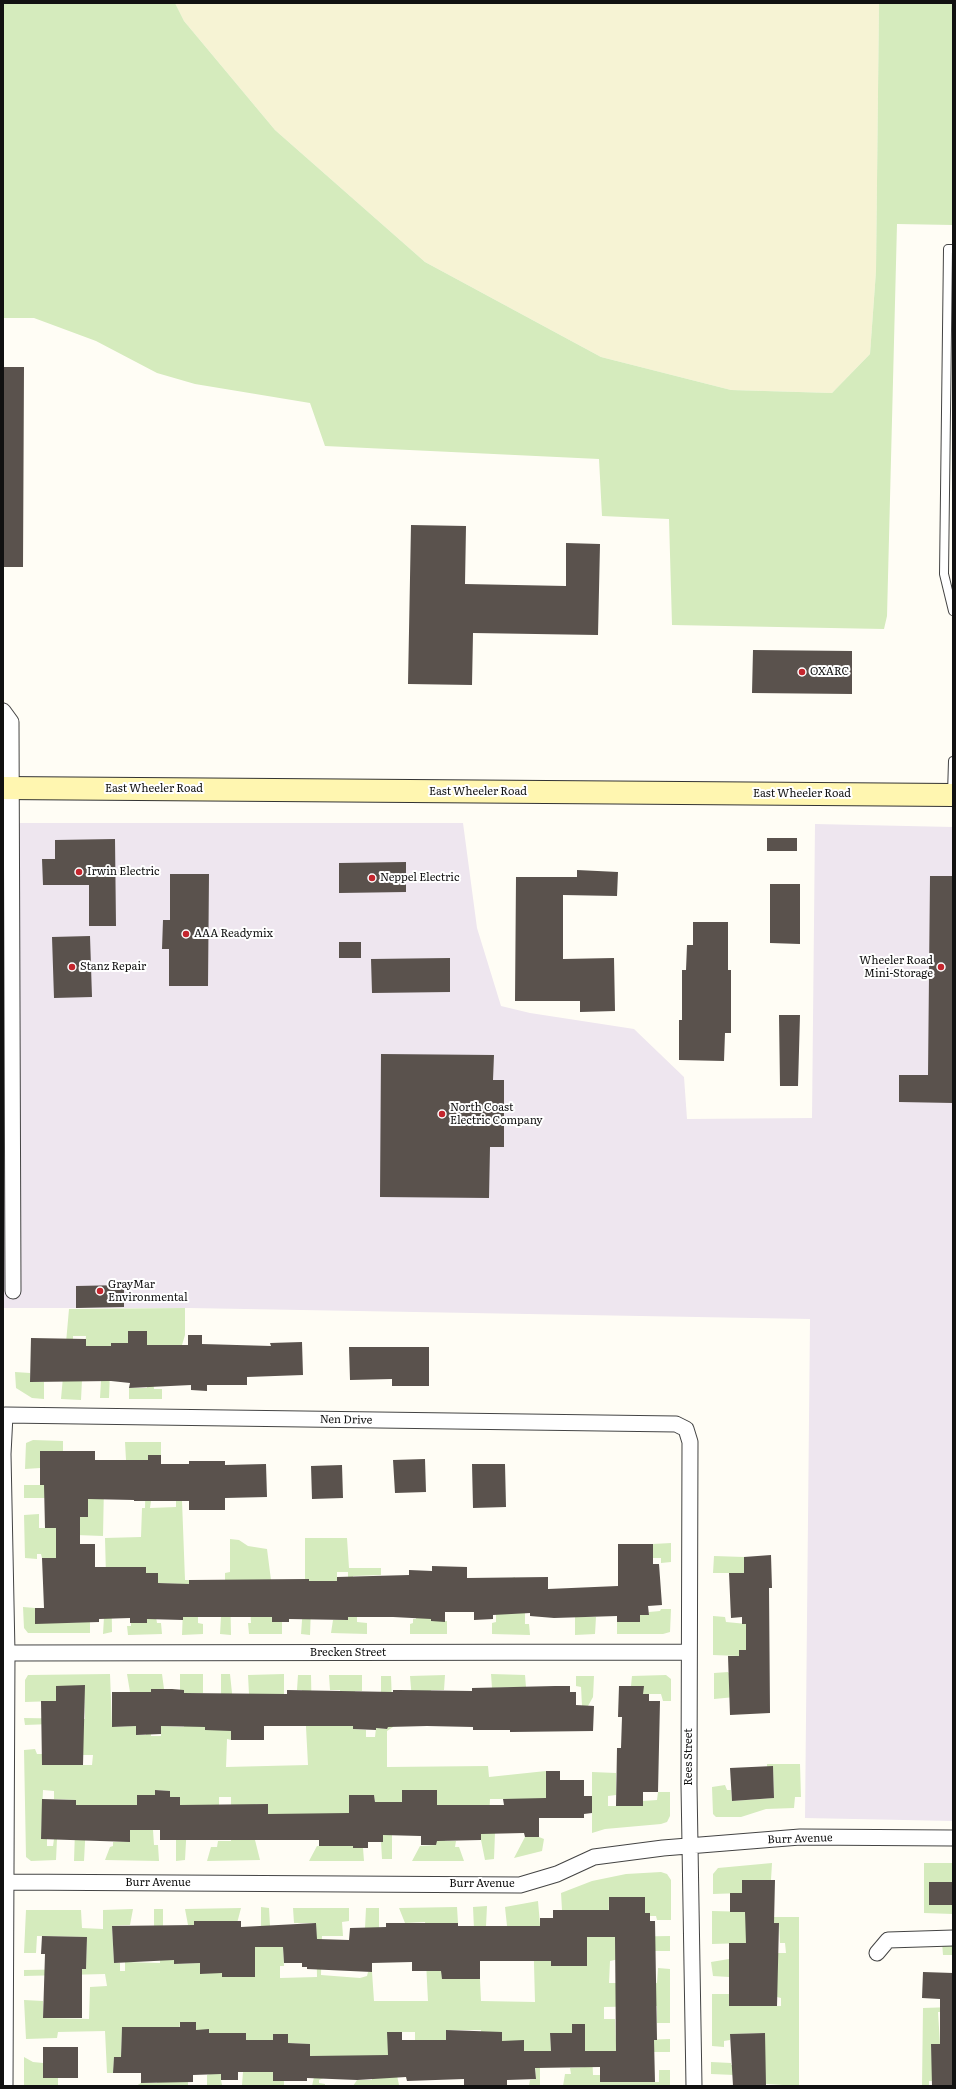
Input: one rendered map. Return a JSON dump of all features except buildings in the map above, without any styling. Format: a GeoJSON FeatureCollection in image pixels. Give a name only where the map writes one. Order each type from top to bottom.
{"type":"FeatureCollection","features":[{"type":"Feature","properties":{"kind":"main road","name":"East Wheeler Road"},"geometry":{"type":"LineString","coordinates":[[6,788],[953,796]]}},
{"type":"Feature","properties":{"kind":"street"},"geometry":{"type":"LineString","coordinates":[[3,711],[11,722],[6,788],[12,1291]]}},
{"type":"Feature","properties":{"kind":"street","name":"Nen Drive"},"geometry":{"type":"LineString","coordinates":[[7,1653],[3,1454],[5,1415],[676,1424],[686,1429]]}},
{"type":"Feature","properties":{"kind":"street","name":"Rees Street"},"geometry":{"type":"LineString","coordinates":[[686,1429],[690,1442],[688,1652],[694,2086]]}},
{"type":"Feature","properties":{"kind":"street","name":"Brecken Street"},"geometry":{"type":"LineString","coordinates":[[7,1653],[688,1652]]}},
{"type":"Feature","properties":{"kind":"street"},"geometry":{"type":"LineString","coordinates":[[5,2086],[7,1653]]}},
{"type":"Feature","properties":{"kind":"street","name":"Burr Avenue"},"geometry":{"type":"LineString","coordinates":[[5,1882],[520,1885],[557,1874],[600,1856],[691,1846],[800,1837],[953,1838]]}},
{"type":"Feature","properties":{"kind":"street"},"geometry":{"type":"LineString","coordinates":[[877,1952],[888,1940],[953,1938]]}},
{"type":"Feature","properties":{"kind":"lane"},"geometry":{"type":"LineString","coordinates":[[953,249],[948,249],[944,574],[953,612]]}},
{"type":"Feature","properties":{"kind":"lane"},"geometry":{"type":"LineString","coordinates":[[953,761],[953,796]]}},
{"type":"Feature","properties":{"kind":"shaded area"},"geometry":{"type":"Polygon","coordinates":[[[175,3],[879,3],[876,271],[870,354],[832,393],[731,390],[601,357],[425,262],[275,130],[184,21],[175,3]]]}},
{"type":"Feature","properties":{"kind":"shaded area"},"geometry":{"type":"Polygon","coordinates":[[[3,823],[463,823],[477,928],[501,1006],[530,1013],[634,1029],[684,1077],[687,1119],[812,1118],[815,824],[953,827],[953,1821],[805,1818],[810,1319],[189,1308],[3,1308],[3,823]]]}},
{"type":"Feature","properties":{"kind":"green space"},"geometry":{"type":"Polygon","coordinates":[[[3,3],[175,3],[184,21],[275,130],[425,262],[601,357],[731,390],[832,393],[870,354],[876,271],[879,3],[953,3],[953,225],[897,224],[887,616],[884,629],[672,625],[669,519],[602,516],[599,459],[325,446],[310,403],[195,384],[157,373],[96,341],[34,318],[3,318],[3,3]]]}},
{"type":"Feature","properties":{"kind":"green space"},"geometry":{"type":"Polygon","coordinates":[[[185,1308],[185,1335],[182,1345],[149,1345],[154,1389],[162,1389],[162,1399],[129,1399],[129,1388],[147,1388],[147,1331],[128,1331],[128,1343],[111,1344],[109,1398],[100,1398],[101,1381],[108,1346],[85,1346],[86,1336],[73,1336],[73,1380],[82,1380],[81,1400],[61,1399],[69,1309],[185,1308]]]}},
{"type":"Feature","properties":{"kind":"green space"},"geometry":{"type":"Polygon","coordinates":[[[15,1372],[30,1373],[30,1382],[44,1382],[44,1399],[32,1398],[16,1388],[15,1372]]]}},
{"type":"Feature","properties":{"kind":"green space"},"geometry":{"type":"Polygon","coordinates":[[[33,1440],[63,1441],[63,1451],[40,1452],[40,1468],[25,1469],[26,1443],[33,1440]]]}},
{"type":"Feature","properties":{"kind":"green space"},"geometry":{"type":"Polygon","coordinates":[[[125,1442],[161,1442],[161,1455],[148,1456],[148,1501],[151,1501],[150,1508],[176,1507],[176,1501],[182,1501],[185,1580],[189,1580],[189,1617],[198,1617],[198,1623],[203,1624],[203,1634],[182,1635],[184,1584],[158,1583],[158,1573],[149,1573],[157,1623],[161,1623],[162,1634],[128,1635],[127,1626],[131,1626],[131,1623],[147,1622],[146,1567],[111,1567],[112,1632],[103,1634],[104,1617],[107,1615],[105,1538],[141,1537],[142,1508],[145,1508],[146,1463],[126,1460],[125,1442]]]}},
{"type":"Feature","properties":{"kind":"green space"},"geometry":{"type":"Polygon","coordinates":[[[24,1485],[104,1485],[103,1536],[76,1535],[56,1558],[42,1558],[41,1554],[37,1554],[37,1559],[25,1558],[24,1515],[39,1514],[39,1528],[80,1528],[80,1517],[88,1516],[88,1507],[45,1498],[24,1498],[24,1485]]]}},
{"type":"Feature","properties":{"kind":"green space"},"geometry":{"type":"Polygon","coordinates":[[[305,1538],[347,1538],[349,1568],[381,1568],[381,1575],[353,1576],[353,1602],[357,1602],[357,1622],[367,1623],[367,1634],[331,1633],[333,1620],[348,1619],[348,1572],[337,1572],[337,1581],[312,1581],[310,1635],[301,1634],[305,1579],[305,1538]]]}},
{"type":"Feature","properties":{"kind":"green space"},"geometry":{"type":"Polygon","coordinates":[[[230,1539],[239,1540],[248,1546],[267,1549],[271,1580],[272,1622],[282,1622],[282,1634],[249,1634],[248,1623],[251,1623],[250,1603],[230,1581],[231,1635],[220,1634],[221,1617],[225,1617],[225,1573],[230,1572],[230,1539]]]}},
{"type":"Feature","properties":{"kind":"green space"},"geometry":{"type":"Polygon","coordinates":[[[671,1543],[671,1562],[661,1563],[661,1558],[653,1558],[653,1544],[671,1543]]]}},
{"type":"Feature","properties":{"kind":"green space"},"geometry":{"type":"Polygon","coordinates":[[[714,1556],[744,1557],[744,1573],[713,1573],[714,1556]]]}},
{"type":"Feature","properties":{"kind":"green space"},"geometry":{"type":"Polygon","coordinates":[[[515,1577],[515,1600],[525,1608],[525,1624],[529,1624],[530,1635],[492,1634],[492,1623],[496,1622],[496,1614],[512,1578],[515,1577]]]}},
{"type":"Feature","properties":{"kind":"green space"},"geometry":{"type":"Polygon","coordinates":[[[431,1580],[431,1621],[447,1621],[447,1634],[410,1634],[410,1624],[413,1623],[413,1619],[416,1619],[416,1609],[431,1580]]]}},
{"type":"Feature","properties":{"kind":"green space"},"geometry":{"type":"Polygon","coordinates":[[[23,1607],[35,1608],[36,1623],[90,1622],[90,1633],[28,1633],[24,1628],[23,1607]]]}},
{"type":"Feature","properties":{"kind":"green space"},"geometry":{"type":"Polygon","coordinates":[[[661,1609],[671,1609],[670,1632],[663,1634],[617,1634],[617,1622],[640,1622],[640,1615],[649,1615],[649,1612],[660,1611],[661,1609]]]}},
{"type":"Feature","properties":{"kind":"green space"},"geometry":{"type":"Polygon","coordinates":[[[713,1616],[725,1617],[726,1622],[747,1624],[758,1640],[746,1640],[746,1650],[739,1656],[713,1655],[713,1616]]]}},
{"type":"Feature","properties":{"kind":"green space"},"geometry":{"type":"Polygon","coordinates":[[[575,1617],[596,1617],[595,1634],[575,1635],[575,1617]]]}},
{"type":"Feature","properties":{"kind":"green space"},"geometry":{"type":"Polygon","coordinates":[[[728,1672],[746,1696],[714,1699],[714,1673],[728,1672]]]}},
{"type":"Feature","properties":{"kind":"green space"},"geometry":{"type":"Polygon","coordinates":[[[110,1674],[112,1727],[136,1726],[136,1735],[146,1735],[145,1692],[130,1692],[127,1674],[162,1674],[164,1689],[151,1690],[151,1736],[161,1736],[161,1726],[184,1727],[184,1690],[180,1690],[180,1674],[203,1674],[203,1693],[191,1693],[190,1718],[205,1719],[205,1730],[214,1730],[221,1697],[221,1674],[230,1674],[232,1693],[231,1740],[227,1739],[226,1767],[308,1765],[305,1708],[302,1708],[302,1690],[297,1690],[298,1675],[311,1675],[312,1726],[340,1698],[340,1690],[330,1690],[329,1675],[362,1675],[362,1691],[355,1691],[353,1729],[366,1730],[366,1737],[375,1737],[376,1728],[387,1729],[389,1692],[381,1692],[381,1676],[391,1676],[393,1727],[387,1731],[387,1767],[488,1766],[489,1777],[546,1771],[546,1799],[490,1799],[489,1820],[495,1833],[494,1859],[485,1860],[481,1840],[480,1805],[445,1805],[445,1841],[456,1841],[455,1847],[459,1847],[464,1861],[412,1861],[420,1846],[436,1845],[437,1790],[402,1790],[402,1820],[392,1820],[392,1859],[382,1859],[381,1842],[383,1842],[383,1802],[375,1802],[374,1795],[350,1795],[353,1848],[363,1848],[364,1861],[309,1861],[317,1846],[332,1846],[332,1843],[292,1824],[292,1840],[281,1840],[281,1814],[268,1814],[268,1804],[256,1804],[245,1814],[245,1840],[255,1840],[260,1860],[207,1861],[211,1847],[217,1847],[218,1841],[231,1841],[231,1797],[219,1797],[219,1805],[198,1805],[197,1823],[187,1823],[185,1860],[176,1861],[176,1840],[180,1840],[180,1797],[170,1797],[170,1791],[155,1790],[155,1795],[137,1795],[137,1830],[153,1830],[154,1845],[158,1845],[159,1861],[105,1860],[110,1847],[113,1846],[113,1842],[130,1841],[116,1805],[95,1805],[86,1823],[84,1861],[74,1861],[76,1800],[54,1799],[54,1791],[43,1790],[41,1839],[47,1839],[47,1846],[53,1846],[54,1839],[57,1839],[56,1860],[31,1861],[26,1857],[24,1750],[35,1749],[37,1754],[42,1754],[42,1765],[92,1765],[93,1755],[83,1755],[83,1732],[51,1724],[25,1725],[24,1718],[85,1719],[84,1686],[56,1686],[56,1701],[25,1702],[25,1680],[28,1675],[110,1674]]]}},
{"type":"Feature","properties":{"kind":"green space"},"geometry":{"type":"Polygon","coordinates":[[[284,1674],[284,1697],[264,1694],[249,1694],[248,1675],[284,1674]]]}},
{"type":"Feature","properties":{"kind":"green space"},"geometry":{"type":"Polygon","coordinates":[[[491,1674],[525,1675],[526,1687],[492,1688],[491,1674]]]}},
{"type":"Feature","properties":{"kind":"green space"},"geometry":{"type":"Polygon","coordinates":[[[445,1675],[444,1690],[431,1690],[431,1720],[412,1700],[410,1676],[445,1675]]]}},
{"type":"Feature","properties":{"kind":"green space"},"geometry":{"type":"Polygon","coordinates":[[[666,1675],[671,1679],[671,1701],[663,1701],[661,1694],[643,1694],[643,1686],[631,1686],[632,1676],[666,1675]]]}},
{"type":"Feature","properties":{"kind":"green space"},"geometry":{"type":"Polygon","coordinates":[[[576,1676],[594,1676],[593,1697],[588,1706],[582,1706],[581,1687],[576,1686],[576,1676]]]}},
{"type":"Feature","properties":{"kind":"green space"},"geometry":{"type":"Polygon","coordinates":[[[767,1764],[800,1764],[801,1797],[795,1797],[794,1808],[766,1809],[741,1817],[716,1817],[713,1814],[712,1787],[725,1785],[727,1790],[731,1790],[732,1801],[774,1798],[773,1767],[767,1767],[767,1764]]]}},
{"type":"Feature","properties":{"kind":"green space"},"geometry":{"type":"Polygon","coordinates":[[[592,1772],[616,1773],[616,1795],[608,1796],[608,1806],[643,1806],[643,1801],[657,1800],[658,1792],[670,1792],[670,1816],[667,1822],[661,1824],[605,1829],[592,1833],[592,1772]]]}},
{"type":"Feature","properties":{"kind":"green space"},"geometry":{"type":"Polygon","coordinates":[[[525,1837],[539,1837],[544,1839],[542,1851],[514,1858],[525,1837]]]}},
{"type":"Feature","properties":{"kind":"green space"},"geometry":{"type":"Polygon","coordinates":[[[772,1863],[771,1880],[743,1880],[743,1893],[713,1894],[713,1874],[718,1868],[772,1863]]]}},
{"type":"Feature","properties":{"kind":"green space"},"geometry":{"type":"Polygon","coordinates":[[[924,1863],[953,1863],[953,1882],[929,1882],[929,1905],[953,1905],[953,1914],[924,1913],[924,1863]]]}},
{"type":"Feature","properties":{"kind":"green space"},"geometry":{"type":"Polygon","coordinates":[[[661,1872],[667,1874],[671,1880],[671,1920],[657,1920],[656,1916],[650,1916],[650,1914],[645,1913],[644,1897],[609,1897],[608,1937],[670,1936],[670,1951],[655,1951],[610,1961],[609,1983],[657,1983],[658,1968],[670,1969],[670,2023],[657,2023],[657,2006],[604,2007],[604,2019],[615,2019],[616,2041],[670,2039],[670,2052],[592,2052],[593,2075],[600,2075],[601,2082],[659,2082],[659,2070],[670,2070],[670,2086],[563,2086],[565,2074],[571,2074],[570,2068],[585,2067],[585,2024],[572,2024],[572,2033],[550,2033],[551,2051],[540,2051],[540,2086],[529,2086],[530,2080],[536,2079],[535,2062],[524,2061],[524,2041],[502,2041],[501,2032],[491,2032],[507,2086],[466,2086],[481,2085],[481,2030],[446,2030],[446,2059],[424,2040],[415,2040],[415,2032],[388,2032],[399,2085],[403,2086],[353,2086],[357,2080],[372,2080],[371,2056],[319,2080],[319,2083],[325,2084],[325,2086],[312,2086],[314,2077],[309,2064],[310,2044],[288,2043],[288,2034],[273,2034],[273,2081],[284,2081],[284,2086],[237,2086],[242,2085],[246,2033],[230,2033],[221,2080],[222,2085],[207,2086],[207,2075],[210,2074],[209,2030],[196,2030],[196,2022],[180,2022],[175,2082],[188,2082],[188,2086],[136,2086],[141,2083],[157,2083],[157,2027],[122,2027],[121,2057],[114,2057],[113,2073],[107,2073],[105,2031],[58,2032],[57,2038],[26,2039],[24,2000],[43,2001],[43,2018],[89,2019],[90,1987],[107,1986],[105,1974],[24,1976],[24,1970],[86,1969],[87,1937],[37,1936],[36,1953],[24,1953],[26,1910],[81,1910],[82,1928],[103,1929],[103,1910],[133,1909],[130,1925],[112,1926],[114,1963],[120,1963],[120,1971],[125,1971],[125,1962],[160,1963],[160,1946],[154,1933],[154,1909],[163,1909],[163,1926],[174,1941],[174,1964],[200,1963],[200,1974],[211,1973],[210,1921],[194,1921],[194,1925],[188,1925],[185,1909],[241,1908],[223,1977],[255,1976],[255,1947],[261,1926],[261,1907],[269,1908],[270,1926],[283,1945],[284,1966],[280,1966],[280,1978],[317,1977],[316,1923],[294,1923],[293,1908],[349,1908],[349,1921],[342,1922],[343,1936],[322,1936],[321,1975],[360,1978],[367,1976],[368,1972],[372,1972],[374,2001],[428,2001],[426,1961],[441,1965],[442,1979],[480,1979],[481,2001],[535,2002],[533,1926],[507,1926],[505,1907],[538,1901],[541,1936],[587,1910],[562,1910],[561,1893],[592,1881],[626,1874],[661,1872]]]}},
{"type":"Feature","properties":{"kind":"green space"},"geometry":{"type":"Polygon","coordinates":[[[487,1906],[486,1926],[474,1929],[473,1907],[487,1906]]]}},
{"type":"Feature","properties":{"kind":"green space"},"geometry":{"type":"Polygon","coordinates":[[[457,1907],[458,1923],[441,1923],[426,1939],[425,1922],[405,1923],[399,1908],[457,1907]]]}},
{"type":"Feature","properties":{"kind":"green space"},"geometry":{"type":"Polygon","coordinates":[[[366,1908],[379,1908],[379,1938],[365,1928],[366,1908]]]}},
{"type":"Feature","properties":{"kind":"green space"},"geometry":{"type":"Polygon","coordinates":[[[712,1911],[752,1912],[752,1917],[799,1917],[799,2086],[751,2083],[735,2075],[711,2074],[711,2062],[731,2063],[731,2065],[765,2064],[765,2033],[730,2034],[730,2040],[724,2041],[724,2047],[712,2046],[712,1994],[729,1994],[730,2006],[781,2006],[781,1998],[729,1977],[713,1976],[711,1962],[729,1959],[730,1963],[778,1963],[778,1953],[786,1953],[785,1943],[780,1943],[779,1923],[746,1923],[746,1943],[712,1944],[712,1911]]]}},
{"type":"Feature","properties":{"kind":"green space"},"geometry":{"type":"Polygon","coordinates":[[[942,1942],[953,1943],[953,1955],[943,1955],[942,1942]]]}},
{"type":"Feature","properties":{"kind":"green space"},"geometry":{"type":"Polygon","coordinates":[[[953,2007],[953,2012],[938,2012],[940,2044],[931,2044],[933,2081],[929,2081],[929,2086],[922,2086],[923,2008],[953,2007]]]}},
{"type":"Feature","properties":{"kind":"green space"},"geometry":{"type":"Polygon","coordinates":[[[24,2057],[33,2062],[43,2063],[43,2078],[58,2078],[58,2086],[24,2086],[24,2057]]]}},
{"type":"Feature","properties":{"kind":"place","name":"OXARC"},"geometry":{"type":"Point","coordinates":[802,672]}},
{"type":"Feature","properties":{"kind":"place","name":"Irwin Electric"},"geometry":{"type":"Point","coordinates":[79,872]}},
{"type":"Feature","properties":{"kind":"place","name":"Neppel Electric"},"geometry":{"type":"Point","coordinates":[372,878]}},
{"type":"Feature","properties":{"kind":"place","name":"AAA Readymix"},"geometry":{"type":"Point","coordinates":[186,934]}},
{"type":"Feature","properties":{"kind":"place","name":"Stanz Repair"},"geometry":{"type":"Point","coordinates":[72,967]}},
{"type":"Feature","properties":{"kind":"place","name":"Wheeler Road Mini-Storage"},"geometry":{"type":"Point","coordinates":[941,967]}},
{"type":"Feature","properties":{"kind":"place","name":"North Coast Electric Company"},"geometry":{"type":"Point","coordinates":[442,1114]}},
{"type":"Feature","properties":{"kind":"place","name":"GrayMar Environmental"},"geometry":{"type":"Point","coordinates":[100,1291]}}]}
